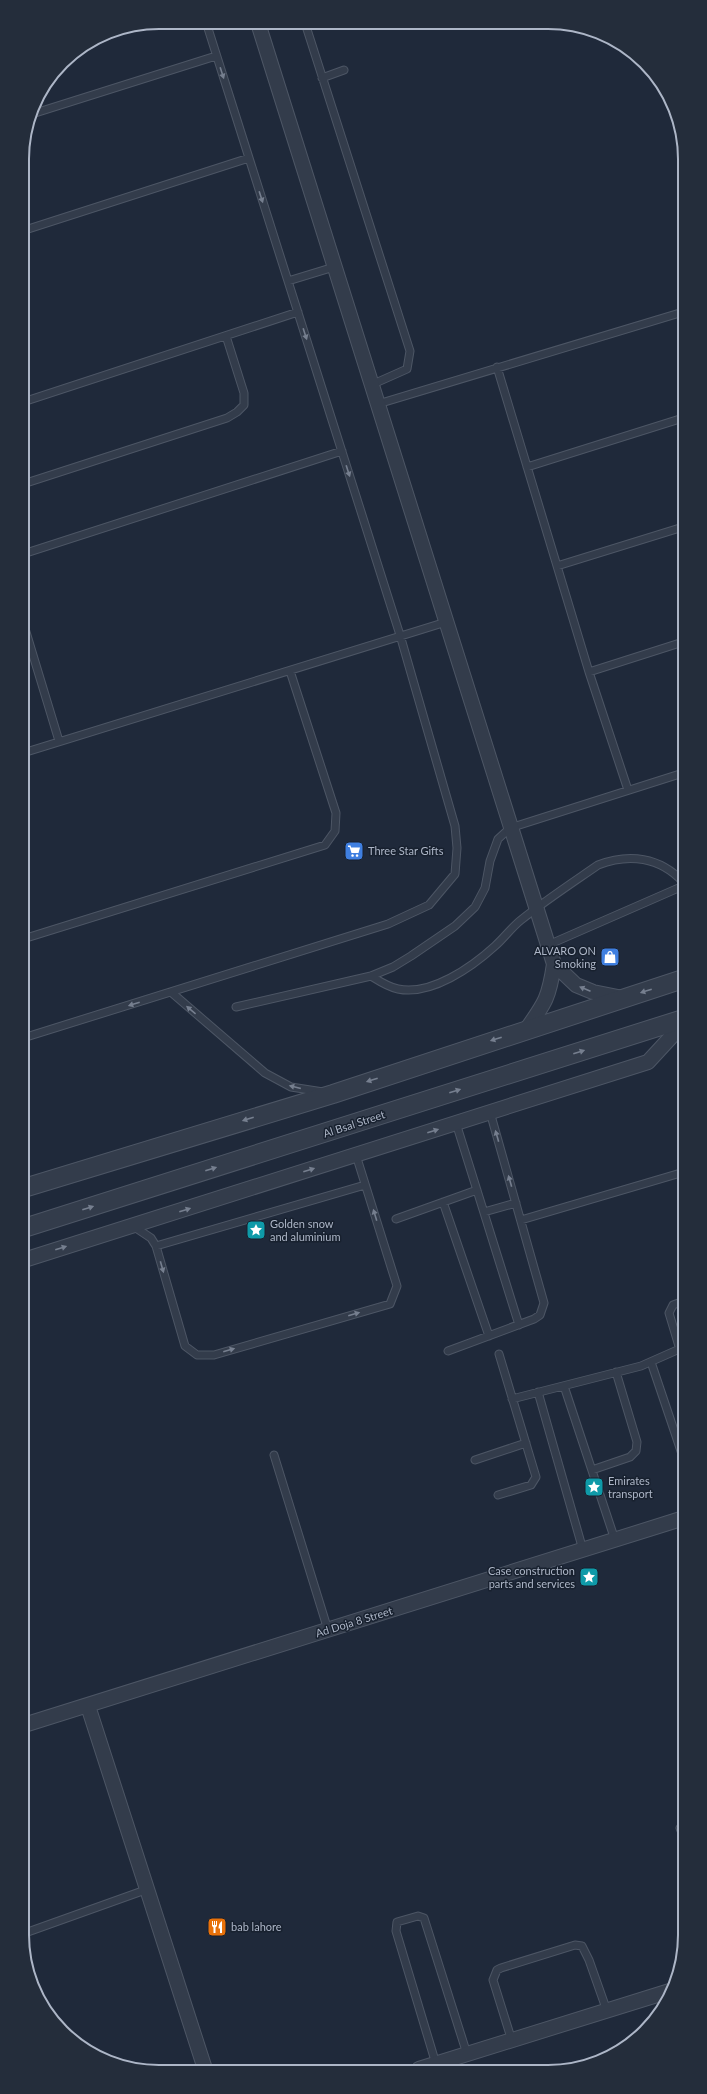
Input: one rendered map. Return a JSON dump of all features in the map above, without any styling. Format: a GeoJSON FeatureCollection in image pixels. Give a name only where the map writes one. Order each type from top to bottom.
{"type":"FeatureCollection","features":[{"type":"Feature","properties":{"kind":"street"},"geometry":{"type":"LineString","coordinates":[[260,29],[554,964],[550,990],[545,1004],[526,1030]]}},
{"type":"Feature","properties":{"kind":"street"},"geometry":{"type":"LineString","coordinates":[[554,964],[576,985],[593,992],[623,998]]}},
{"type":"Feature","properties":{"kind":"street"},"geometry":{"type":"LineString","coordinates":[[29,1186],[333,1094],[678,981]]}},
{"type":"Feature","properties":{"kind":"street","name":"Al Bsal Street"},"geometry":{"type":"LineString","coordinates":[[29,1226],[678,1021]]}},
{"type":"Feature","properties":{"kind":"street"},"geometry":{"type":"LineString","coordinates":[[29,1258],[648,1062],[678,1030]]}},
{"type":"Feature","properties":{"kind":"street","name":"Ad Doja 8 Street"},"geometry":{"type":"LineString","coordinates":[[29,1723],[88,1706],[678,1520]]}},
{"type":"Feature","properties":{"kind":"street"},"geometry":{"type":"LineString","coordinates":[[88,1706],[204,2065]]}},
{"type":"Feature","properties":{"kind":"street"},"geometry":{"type":"LineString","coordinates":[[433,2065],[664,1993]]}},
{"type":"Feature","properties":{"kind":"lane"},"geometry":{"type":"LineString","coordinates":[[29,1036],[388,924],[429,905],[455,874],[457,848],[455,826],[400,635],[208,29]]}},
{"type":"Feature","properties":{"kind":"lane"},"geometry":{"type":"LineString","coordinates":[[307,29],[410,351],[407,368],[371,385]]}},
{"type":"Feature","properties":{"kind":"lane"},"geometry":{"type":"LineString","coordinates":[[38,112],[216,56]]}},
{"type":"Feature","properties":{"kind":"lane"},"geometry":{"type":"LineString","coordinates":[[322,78],[344,70]]}},
{"type":"Feature","properties":{"kind":"lane"},"geometry":{"type":"LineString","coordinates":[[29,229],[249,158]]}},
{"type":"Feature","properties":{"kind":"lane"},"geometry":{"type":"LineString","coordinates":[[288,281],[334,267]]}},
{"type":"Feature","properties":{"kind":"lane"},"geometry":{"type":"LineString","coordinates":[[29,400],[298,312]]}},
{"type":"Feature","properties":{"kind":"lane"},"geometry":{"type":"LineString","coordinates":[[378,404],[678,313]]}},
{"type":"Feature","properties":{"kind":"lane"},"geometry":{"type":"LineString","coordinates":[[29,482],[227,418],[237,412],[244,405],[244,393],[226,336]]}},
{"type":"Feature","properties":{"kind":"lane"},"geometry":{"type":"LineString","coordinates":[[497,367],[589,672],[628,790]]}},
{"type":"Feature","properties":{"kind":"lane"},"geometry":{"type":"LineString","coordinates":[[527,466],[678,420]]}},
{"type":"Feature","properties":{"kind":"lane"},"geometry":{"type":"LineString","coordinates":[[29,552],[342,452]]}},
{"type":"Feature","properties":{"kind":"lane"},"geometry":{"type":"LineString","coordinates":[[557,566],[678,529]]}},
{"type":"Feature","properties":{"kind":"lane"},"geometry":{"type":"LineString","coordinates":[[29,751],[446,622]]}},
{"type":"Feature","properties":{"kind":"lane"},"geometry":{"type":"LineString","coordinates":[[29,642],[59,742]]}},
{"type":"Feature","properties":{"kind":"lane"},"geometry":{"type":"LineString","coordinates":[[589,672],[678,644]]}},
{"type":"Feature","properties":{"kind":"lane"},"geometry":{"type":"LineString","coordinates":[[29,937],[325,845],[335,831],[336,813],[290,671]]}},
{"type":"Feature","properties":{"kind":"lane"},"geometry":{"type":"LineString","coordinates":[[236,1007],[371,976],[393,967],[455,926],[475,907],[485,888],[490,860],[498,839],[510,828],[678,775]]}},
{"type":"Feature","properties":{"kind":"lane"},"geometry":{"type":"LineString","coordinates":[[371,976],[384,984],[399,990],[420,988],[441,983],[471,965],[495,946],[520,921],[536,909],[598,865],[611,860],[639,858],[652,861],[665,867],[678,878]]}},
{"type":"Feature","properties":{"kind":"lane"},"geometry":{"type":"LineString","coordinates":[[548,946],[678,888]]}},
{"type":"Feature","properties":{"kind":"lane"},"geometry":{"type":"LineString","coordinates":[[171,992],[265,1073],[291,1087],[333,1094]]}},
{"type":"Feature","properties":{"kind":"lane"},"geometry":{"type":"LineString","coordinates":[[448,1351],[540,1315],[544,1303],[490,1112]]}},
{"type":"Feature","properties":{"kind":"lane"},"geometry":{"type":"LineString","coordinates":[[456,1123],[519,1324]]}},
{"type":"Feature","properties":{"kind":"lane"},"geometry":{"type":"LineString","coordinates":[[133,1226],[151,1238],[156,1246],[185,1346],[197,1355],[214,1355],[390,1304],[397,1286],[356,1155]]}},
{"type":"Feature","properties":{"kind":"lane"},"geometry":{"type":"LineString","coordinates":[[521,1220],[678,1174]]}},
{"type":"Feature","properties":{"kind":"lane"},"geometry":{"type":"LineString","coordinates":[[156,1246],[366,1185]]}},
{"type":"Feature","properties":{"kind":"lane"},"geometry":{"type":"LineString","coordinates":[[396,1219],[477,1190]]}},
{"type":"Feature","properties":{"kind":"lane"},"geometry":{"type":"LineString","coordinates":[[443,1202],[489,1336]]}},
{"type":"Feature","properties":{"kind":"lane"},"geometry":{"type":"LineString","coordinates":[[484,1212],[516,1203]]}},
{"type":"Feature","properties":{"kind":"lane"},"geometry":{"type":"LineString","coordinates":[[678,1303],[674,1305],[669,1313],[678,1337]]}},
{"type":"Feature","properties":{"kind":"lane"},"geometry":{"type":"LineString","coordinates":[[512,1399],[651,1362],[678,1349]]}},
{"type":"Feature","properties":{"kind":"lane"},"geometry":{"type":"LineString","coordinates":[[498,1495],[534,1483],[535,1473],[499,1354]]}},
{"type":"Feature","properties":{"kind":"lane"},"geometry":{"type":"LineString","coordinates":[[651,1362],[678,1442]]}},
{"type":"Feature","properties":{"kind":"lane"},"geometry":{"type":"LineString","coordinates":[[592,1470],[630,1457],[636,1450],[637,1442],[616,1372]]}},
{"type":"Feature","properties":{"kind":"lane"},"geometry":{"type":"LineString","coordinates":[[564,1386],[615,1540]]}},
{"type":"Feature","properties":{"kind":"lane"},"geometry":{"type":"LineString","coordinates":[[538,1392],[584,1550]]}},
{"type":"Feature","properties":{"kind":"lane"},"geometry":{"type":"LineString","coordinates":[[476,1460],[526,1443]]}},
{"type":"Feature","properties":{"kind":"lane"},"geometry":{"type":"LineString","coordinates":[[274,1455],[328,1630]]}},
{"type":"Feature","properties":{"kind":"lane"},"geometry":{"type":"LineString","coordinates":[[29,1932],[148,1889]]}},
{"type":"Feature","properties":{"kind":"lane"},"geometry":{"type":"LineString","coordinates":[[436,2064],[396,1931],[397,1922],[418,1916],[424,1918],[467,2054]]}},
{"type":"Feature","properties":{"kind":"lane"},"geometry":{"type":"LineString","coordinates":[[512,2041],[493,1980],[497,1970],[501,1968],[575,1945],[582,1946],[589,1960],[607,2011]]}},
{"type":"Feature","properties":{"kind":"place","name":"Three Star Gifts"},"geometry":{"type":"Point","coordinates":[354,851]}},
{"type":"Feature","properties":{"kind":"place","name":"ALVARO ON Smoking"},"geometry":{"type":"Point","coordinates":[610,957]}},
{"type":"Feature","properties":{"kind":"place","name":"Golden snow and aluminium"},"geometry":{"type":"Point","coordinates":[256,1230]}},
{"type":"Feature","properties":{"kind":"place","name":"Emirates transport"},"geometry":{"type":"Point","coordinates":[594,1487]}},
{"type":"Feature","properties":{"kind":"place","name":"Case construction parts and services"},"geometry":{"type":"Point","coordinates":[589,1577]}},
{"type":"Feature","properties":{"kind":"place","name":"bab lahore"},"geometry":{"type":"Point","coordinates":[217,1927]}}]}
